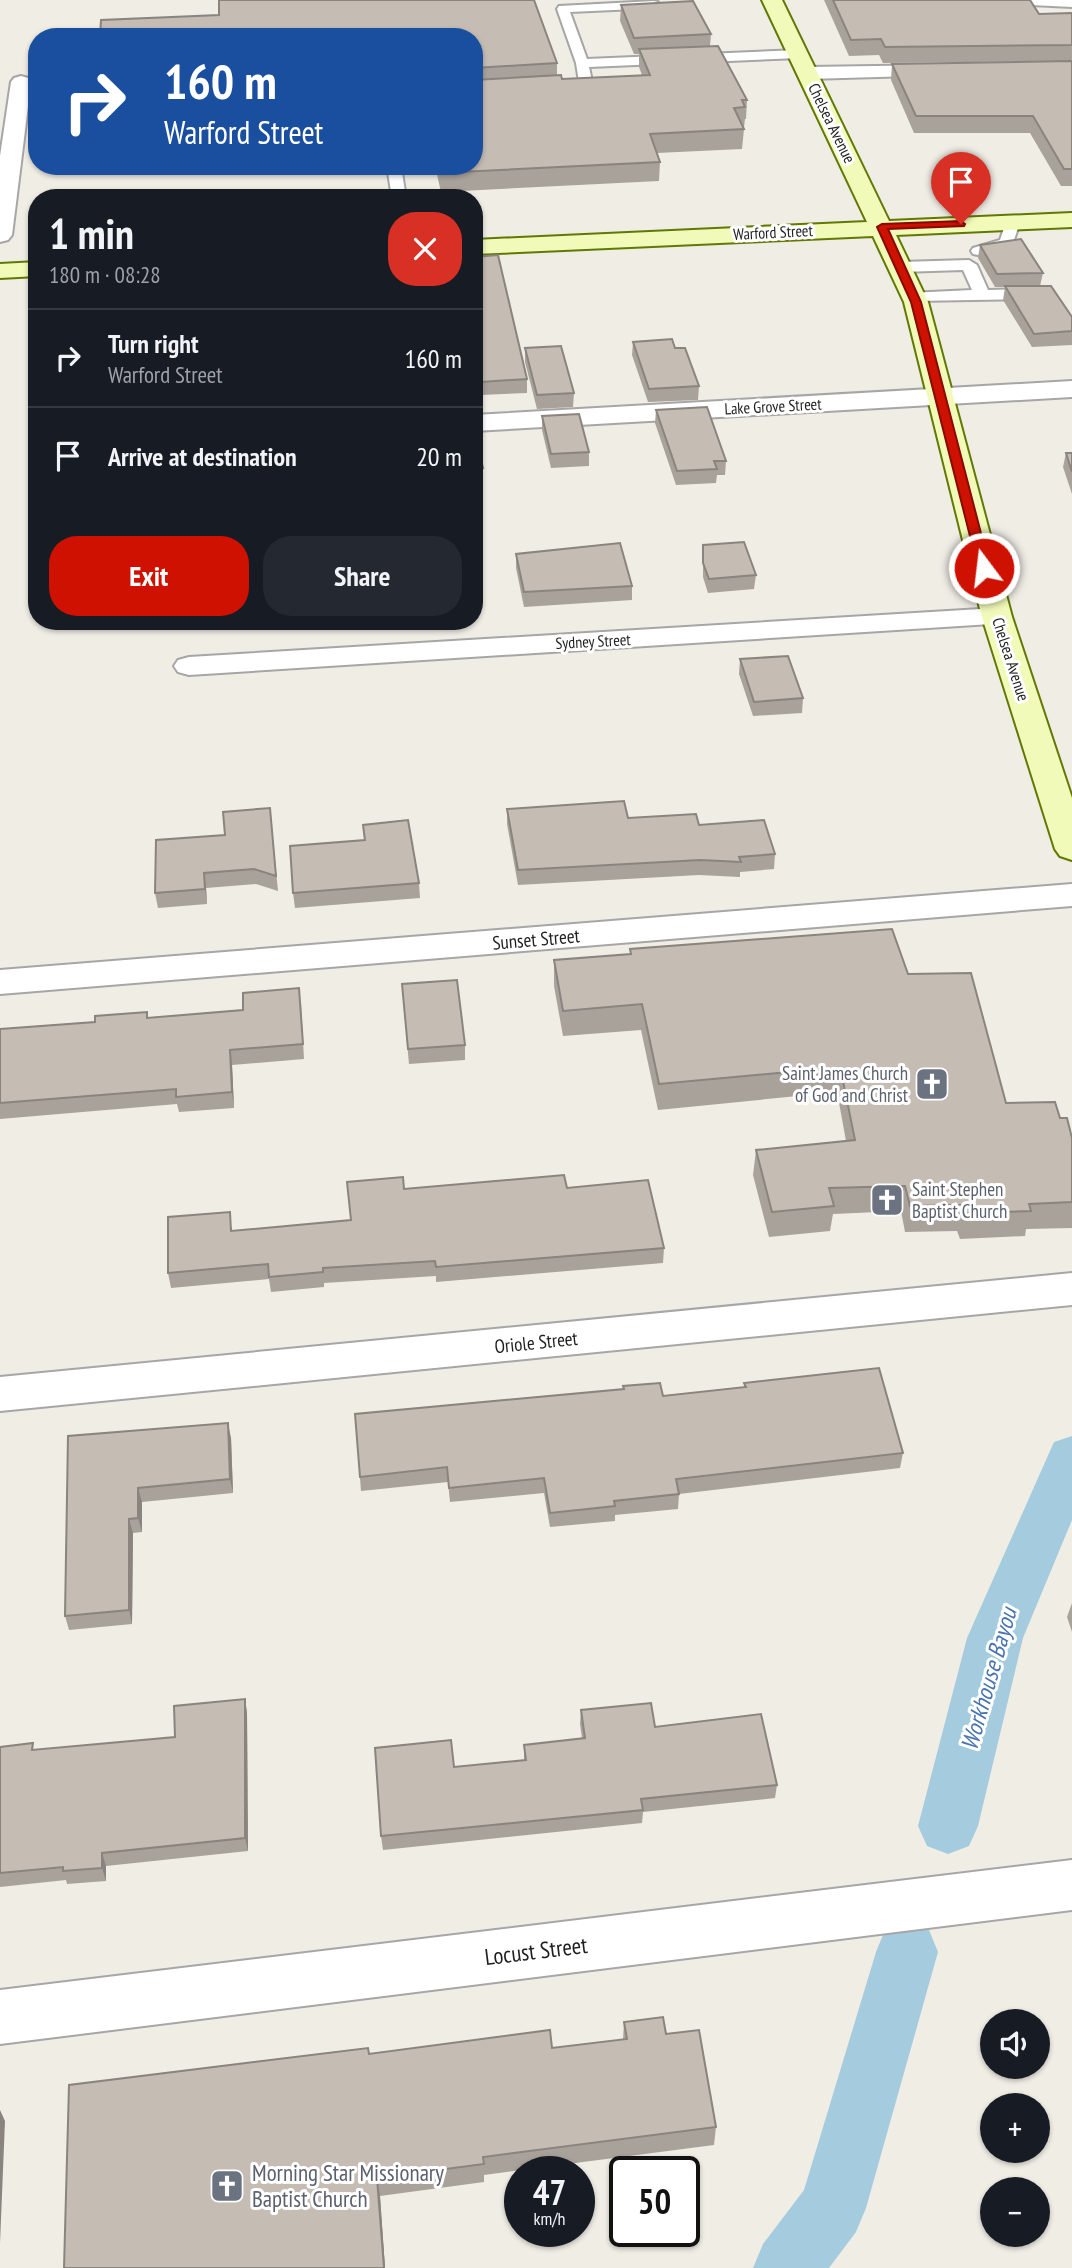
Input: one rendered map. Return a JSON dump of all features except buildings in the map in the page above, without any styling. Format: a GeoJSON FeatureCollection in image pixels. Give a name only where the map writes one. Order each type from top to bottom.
{"type":"FeatureCollection","features":[{"type":"Feature","properties":{"kind":"main road","name":"Chelsea Avenue"},"geometry":{"type":"LineString","coordinates":[[772,0],[914,296],[997,617],[1072,849]]}},
{"type":"Feature","properties":{"kind":"main road","name":"Warford Street"},"geometry":{"type":"LineString","coordinates":[[483,247],[1072,220]]}},
{"type":"Feature","properties":{"kind":"main road"},"geometry":{"type":"LineString","coordinates":[[0,271],[28,269]]}},
{"type":"Feature","properties":{"kind":"street"},"geometry":{"type":"LineString","coordinates":[[803,64],[961,71]]}},
{"type":"Feature","properties":{"kind":"street"},"geometry":{"type":"LineString","coordinates":[[0,235],[21,82]]}},
{"type":"Feature","properties":{"kind":"street","name":"Lake Grove Street"},"geometry":{"type":"LineString","coordinates":[[483,422],[1072,389]]}},
{"type":"Feature","properties":{"kind":"street","name":"Sydney Street"},"geometry":{"type":"LineString","coordinates":[[189,666],[997,617]]}},
{"type":"Feature","properties":{"kind":"street","name":"Sunset Street"},"geometry":{"type":"LineString","coordinates":[[0,982],[1072,895]]}},
{"type":"Feature","properties":{"kind":"street","name":"Oriole Street"},"geometry":{"type":"LineString","coordinates":[[0,1394],[1072,1289]]}},
{"type":"Feature","properties":{"kind":"street","name":"Locust Street"},"geometry":{"type":"LineString","coordinates":[[0,2017],[1072,1885]]}},
{"type":"Feature","properties":{"kind":"lane"},"geometry":{"type":"LineString","coordinates":[[1010,0],[1072,3]]}},
{"type":"Feature","properties":{"kind":"lane"},"geometry":{"type":"LineString","coordinates":[[549,88],[586,86],[582,63],[563,9],[672,4]]}},
{"type":"Feature","properties":{"kind":"lane"},"geometry":{"type":"LineString","coordinates":[[582,63],[803,64]]}},
{"type":"Feature","properties":{"kind":"lane"},"geometry":{"type":"LineString","coordinates":[[982,295],[967,254],[1007,243],[1013,222]]}},
{"type":"Feature","properties":{"kind":"lane"},"geometry":{"type":"LineString","coordinates":[[901,267],[969,265]]}},
{"type":"Feature","properties":{"kind":"lane"},"geometry":{"type":"LineString","coordinates":[[914,296],[1049,293]]}},
{"type":"Feature","properties":{"kind":"waterway","name":"Workhouse Bayou"},"geometry":{"type":"LineString","coordinates":[[948,1826],[995,1638],[1072,1457]]}},
{"type":"Feature","properties":{"kind":"waterway","name":"Workhouse Bayou"},"geometry":{"type":"LineString","coordinates":[[787,2268],[832,2208],[907,1952]]}},
{"type":"Feature","properties":{"kind":"place","name":"Saint James Church of God and Christ"},"geometry":{"type":"Point","coordinates":[932,1084]}},
{"type":"Feature","properties":{"kind":"place","name":"Saint Stephen Baptist Church"},"geometry":{"type":"Point","coordinates":[887,1200]}},
{"type":"Feature","properties":{"kind":"place","name":"Morning Star Missionary Baptist Church"},"geometry":{"type":"Point","coordinates":[227,2186]}},
{"type":"Feature","properties":{"kind":"route"},"geometry":{"type":"LineString","coordinates":[[961,224],[882,227],[916,302],[984,568]]}}]}
